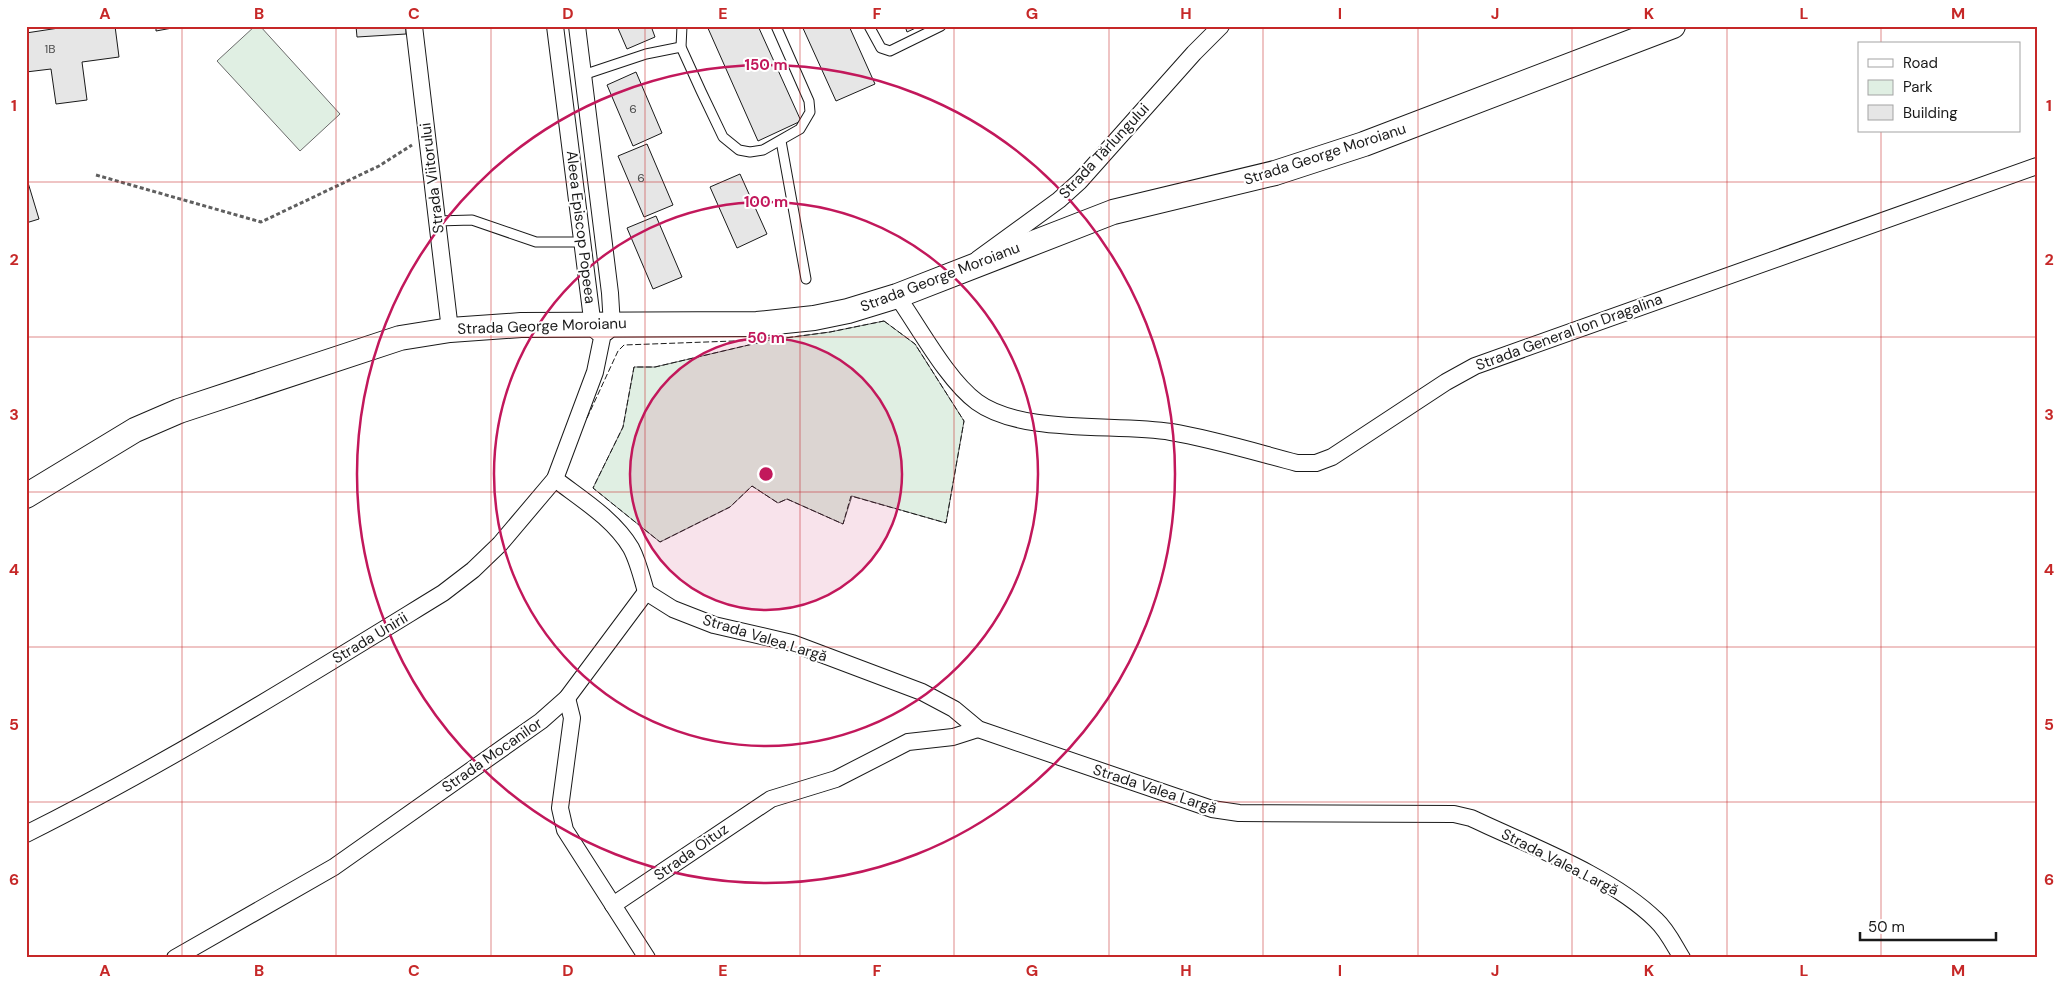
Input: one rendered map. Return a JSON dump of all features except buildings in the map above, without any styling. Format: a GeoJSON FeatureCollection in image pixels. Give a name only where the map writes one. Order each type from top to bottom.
{"type":"FeatureCollection","features":[{"type":"Feature","properties":{"kind":"main road","name":"Strada George Moroianu"},"geometry":{"type":"LineString","coordinates":[[26,496],[135,430],[178,411],[378,345],[422,333],[450,330],[757,324],[789,322],[848,311],[897,296],[977,263],[1112,212],[1275,173],[1364,144],[1673,26]]}},
{"type":"Feature","properties":{"kind":"street","name":"Strada Viitorului"},"geometry":{"type":"LineString","coordinates":[[414,26],[450,330]]}},
{"type":"Feature","properties":{"kind":"street","name":"Aleea Episcop Popeea"},"geometry":{"type":"LineString","coordinates":[[555,26],[583,242],[602,328]]}},
{"type":"Feature","properties":{"kind":"street","name":"Aleea Episcop Popeea"},"geometry":{"type":"LineString","coordinates":[[577,26],[583,75],[602,328]]}},
{"type":"Feature","properties":{"kind":"street","name":"Strada Tărlungului"},"geometry":{"type":"LineString","coordinates":[[977,263],[981,255],[1059,200],[1080,181],[1194,53],[1221,26]]}},
{"type":"Feature","properties":{"kind":"street","name":"Strada General Ion Dragalina"},"geometry":{"type":"LineString","coordinates":[[897,296],[965,391],[992,411],[1016,418],[1068,426],[1172,432],[1297,463],[1316,463],[1332,457],[1446,382],[1475,366],[2037,166]]}},
{"type":"Feature","properties":{"kind":"street","name":"Strada Unirii"},"geometry":{"type":"LineString","coordinates":[[26,834],[86,804],[207,737],[444,593],[473,570],[500,544],[556,479],[591,386],[602,328]]}},
{"type":"Feature","properties":{"kind":"street"},"geometry":{"type":"LineString","coordinates":[[556,479],[620,533],[631,548],[646,592]]}},
{"type":"Feature","properties":{"kind":"street","name":"Strada Mocanilor"},"geometry":{"type":"LineString","coordinates":[[175,958],[334,867],[541,721],[568,698],[646,592]]}},
{"type":"Feature","properties":{"kind":"street","name":"Strada Valea Largă"},"geometry":{"type":"LineString","coordinates":[[646,592],[673,609],[714,625],[792,643],[922,692],[954,709],[978,729],[1227,812],[1454,814],[1471,818],[1606,882],[1657,921],[1682,958]]}},
{"type":"Feature","properties":{"kind":"street"},"geometry":{"type":"LineString","coordinates":[[568,698],[572,718],[560,808],[562,819],[566,830],[643,957]]}},
{"type":"Feature","properties":{"kind":"street","name":"Strada Oituz"},"geometry":{"type":"LineString","coordinates":[[613,905],[770,799],[836,779],[908,742],[953,737],[978,729]]}},
{"type":"Feature","properties":{"kind":"lane"},"geometry":{"type":"LineString","coordinates":[[682,26],[681,46],[724,137],[730,145],[738,150],[750,152],[763,150],[800,129],[810,112],[809,101],[776,26]]}},
{"type":"Feature","properties":{"kind":"lane"},"geometry":{"type":"LineString","coordinates":[[869,26],[881,48],[890,52],[940,26]]}},
{"type":"Feature","properties":{"kind":"lane"},"geometry":{"type":"LineString","coordinates":[[583,75],[646,54],[681,46]]}},
{"type":"Feature","properties":{"kind":"lane"},"geometry":{"type":"LineString","coordinates":[[781,141],[806,279]]}},
{"type":"Feature","properties":{"kind":"lane"},"geometry":{"type":"LineString","coordinates":[[437,221],[472,220],[536,242],[583,242]]}},
{"type":"Feature","properties":{"kind":"path"},"geometry":{"type":"LineString","coordinates":[[96,175],[261,222],[379,166],[427,135]]}},
{"type":"Feature","properties":{"kind":"green space"},"geometry":{"type":"Polygon","coordinates":[[[255,26],[260,26],[340,114],[300,151],[217,61],[255,26]]]}},
{"type":"Feature","properties":{"kind":"green space"},"geometry":{"type":"Polygon","coordinates":[[[884,321],[915,344],[964,421],[946,523],[852,496],[843,524],[787,499],[778,503],[752,486],[730,507],[660,542],[593,488],[623,427],[634,367],[655,367],[770,340],[830,332],[884,321]]]}},
{"type":"Feature","properties":{"kind":"fence"},"geometry":{"type":"LineString","coordinates":[[884,321],[915,344],[964,421],[946,523],[851,496],[843,524],[787,499],[778,503],[752,486],[730,507],[660,542],[593,488],[623,427],[634,367],[655,367],[770,340],[830,332],[884,321]]}},
{"type":"Feature","properties":{"kind":"fence"},"geometry":{"type":"LineString","coordinates":[[587,418],[618,351],[624,345],[761,340]]}}]}
